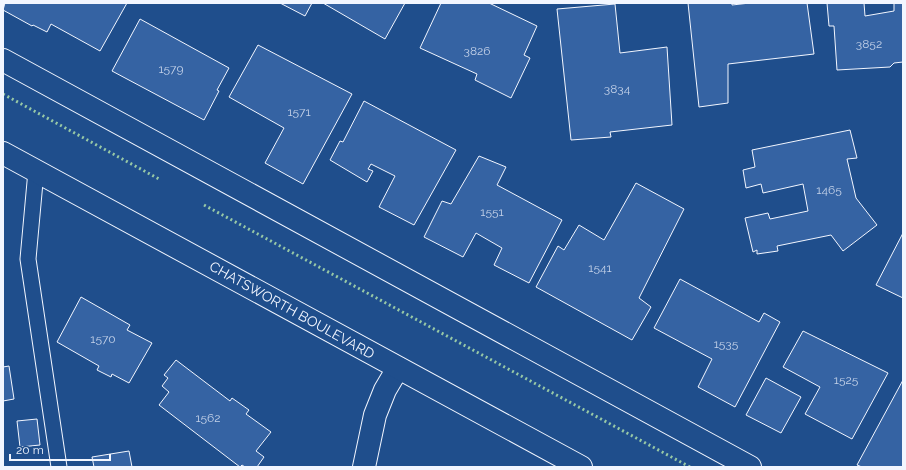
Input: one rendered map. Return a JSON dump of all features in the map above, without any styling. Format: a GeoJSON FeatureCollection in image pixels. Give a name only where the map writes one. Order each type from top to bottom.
{"type":"FeatureCollection","features":[{"type":"Feature","properties":{"kind":"street"},"geometry":{"type":"LineString","coordinates":[[3,60],[750,467]]}},
{"type":"Feature","properties":{"kind":"street","name":"CHATSWORTH BOULEVARD"},"geometry":{"type":"LineString","coordinates":[[3,153],[581,467]]}},
{"type":"Feature","properties":{"kind":"street"},"geometry":{"type":"LineString","coordinates":[[364,467],[375,415],[385,390],[398,368]]}},
{"type":"Feature","properties":{"kind":"lane"},"geometry":{"type":"LineString","coordinates":[[36,171],[28,259],[59,467]]}},
{"type":"Feature","properties":{"kind":"building"},"geometry":{"type":"Polygon","coordinates":[[[5,3],[127,3],[100,51],[51,24],[47,32],[33,25],[32,26],[3,10],[5,3]]]}},
{"type":"Feature","properties":{"kind":"building"},"geometry":{"type":"Polygon","coordinates":[[[280,3],[312,3],[305,16],[280,3]]]}},
{"type":"Feature","properties":{"kind":"building"},"geometry":{"type":"Polygon","coordinates":[[[323,3],[405,3],[385,39],[323,3]]]}},
{"type":"Feature","properties":{"kind":"building"},"geometry":{"type":"Polygon","coordinates":[[[441,3],[489,3],[537,26],[524,55],[530,58],[511,98],[475,80],[477,74],[420,48],[441,3]]]}},
{"type":"Feature","properties":{"kind":"building"},"geometry":{"type":"Polygon","coordinates":[[[688,3],[732,3],[732,5],[750,3],[807,3],[814,54],[728,64],[728,103],[699,107],[688,3]]]}},
{"type":"Feature","properties":{"kind":"building"},"geometry":{"type":"Polygon","coordinates":[[[827,3],[864,3],[865,16],[894,11],[894,3],[903,3],[903,62],[894,63],[890,67],[837,70],[834,26],[829,26],[827,3]]]}},
{"type":"Feature","properties":{"kind":"building"},"geometry":{"type":"Polygon","coordinates":[[[615,4],[620,53],[667,47],[672,125],[610,132],[611,137],[571,140],[557,9],[615,4]]]}},
{"type":"Feature","properties":{"kind":"building"},"geometry":{"type":"Polygon","coordinates":[[[140,19],[229,68],[217,90],[219,91],[204,120],[112,71],[140,19]]]}},
{"type":"Feature","properties":{"kind":"building"},"geometry":{"type":"Polygon","coordinates":[[[258,45],[352,94],[303,184],[265,163],[284,128],[229,97],[258,45]]]}},
{"type":"Feature","properties":{"kind":"building"},"geometry":{"type":"Polygon","coordinates":[[[364,101],[456,150],[414,225],[379,207],[395,176],[371,164],[368,169],[373,171],[367,182],[330,160],[340,141],[343,142],[364,101]]]}},
{"type":"Feature","properties":{"kind":"building"},"geometry":{"type":"Polygon","coordinates":[[[850,130],[857,158],[847,159],[856,198],[877,225],[843,251],[831,235],[777,246],[778,251],[757,254],[757,250],[753,252],[745,218],[768,213],[770,219],[808,211],[803,184],[763,193],[761,184],[746,188],[743,170],[755,167],[752,150],[850,130]]]}},
{"type":"Feature","properties":{"kind":"building"},"geometry":{"type":"Polygon","coordinates":[[[479,156],[506,167],[497,185],[562,220],[529,283],[494,265],[502,248],[476,233],[463,257],[424,237],[442,201],[451,204],[479,156]]]}},
{"type":"Feature","properties":{"kind":"building"},"geometry":{"type":"Polygon","coordinates":[[[636,183],[684,209],[639,298],[651,307],[632,340],[536,287],[558,246],[564,250],[579,225],[604,240],[636,183]]]}},
{"type":"Feature","properties":{"kind":"building"},"geometry":{"type":"Polygon","coordinates":[[[903,233],[903,298],[876,285],[903,233]]]}},
{"type":"Feature","properties":{"kind":"building"},"geometry":{"type":"Polygon","coordinates":[[[680,279],[759,322],[764,313],[780,322],[735,407],[698,387],[712,359],[654,328],[680,279]]]}},
{"type":"Feature","properties":{"kind":"building"},"geometry":{"type":"Polygon","coordinates":[[[81,297],[130,325],[127,330],[152,343],[129,383],[112,374],[111,377],[97,370],[99,366],[57,342],[81,297]]]}},
{"type":"Feature","properties":{"kind":"building"},"geometry":{"type":"Polygon","coordinates":[[[803,331],[888,373],[852,439],[805,414],[820,387],[783,367],[803,331]]]}},
{"type":"Feature","properties":{"kind":"building"},"geometry":{"type":"Polygon","coordinates":[[[176,360],[230,401],[232,398],[249,410],[246,414],[271,432],[256,451],[264,457],[257,467],[245,467],[242,465],[240,467],[159,405],[169,392],[162,386],[168,378],[164,375],[176,360]]]}},
{"type":"Feature","properties":{"kind":"building"},"geometry":{"type":"Polygon","coordinates":[[[9,366],[14,399],[3,401],[3,367],[9,366]]]}},
{"type":"Feature","properties":{"kind":"building"},"geometry":{"type":"Polygon","coordinates":[[[766,378],[801,397],[781,433],[746,415],[766,378]]]}},
{"type":"Feature","properties":{"kind":"building"},"geometry":{"type":"Polygon","coordinates":[[[903,380],[903,467],[862,467],[857,465],[903,380]]]}},
{"type":"Feature","properties":{"kind":"building"},"geometry":{"type":"Polygon","coordinates":[[[37,419],[40,445],[20,447],[17,421],[37,419]]]}},
{"type":"Feature","properties":{"kind":"building"},"geometry":{"type":"Polygon","coordinates":[[[129,451],[132,467],[94,467],[92,457],[129,451]]]}},
{"type":"Feature","properties":{"kind":"hedge"},"geometry":{"type":"LineString","coordinates":[[3,94],[159,179]]}},
{"type":"Feature","properties":{"kind":"hedge"},"geometry":{"type":"LineString","coordinates":[[204,205],[690,467]]}}]}
